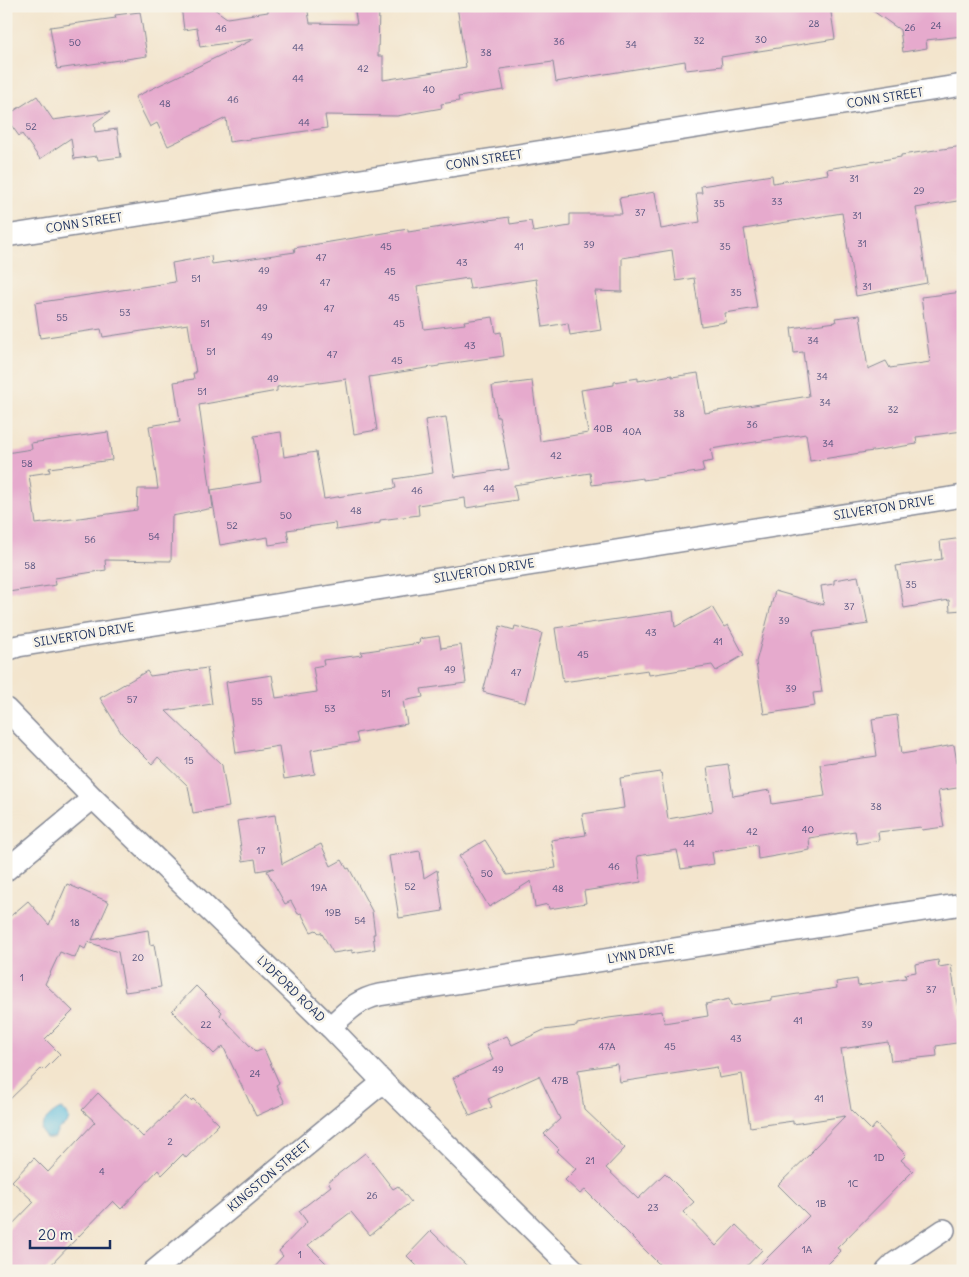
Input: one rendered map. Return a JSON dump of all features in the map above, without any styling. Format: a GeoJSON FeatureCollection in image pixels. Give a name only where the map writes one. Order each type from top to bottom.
{"type":"FeatureCollection","features":[{"type":"Feature","properties":{"kind":"street","name":"CONN STREET"},"geometry":{"type":"LineString","coordinates":[[6,236],[963,85]]}},
{"type":"Feature","properties":{"kind":"street","name":"SILVERTON DRIVE"},"geometry":{"type":"LineString","coordinates":[[6,650],[18,646],[963,496]]}},
{"type":"Feature","properties":{"kind":"street","name":"LYDFORD ROAD"},"geometry":{"type":"LineString","coordinates":[[6,709],[93,798],[330,1027],[383,1082],[575,1271]]}},
{"type":"Feature","properties":{"kind":"street"},"geometry":{"type":"LineString","coordinates":[[6,870],[93,798]]}},
{"type":"Feature","properties":{"kind":"street","name":"LYNN DRIVE"},"geometry":{"type":"LineString","coordinates":[[330,1027],[359,1001],[379,995],[963,904]]}},
{"type":"Feature","properties":{"kind":"street","name":"KINGSTON STREET"},"geometry":{"type":"LineString","coordinates":[[154,1271],[383,1082]]}},
{"type":"Feature","properties":{"kind":"street"},"geometry":{"type":"LineString","coordinates":[[887,1271],[895,1263],[944,1230]]}},
{"type":"Feature","properties":{"kind":"water"},"geometry":{"type":"Polygon","coordinates":[[[61,1109],[67,1114],[69,1119],[67,1123],[60,1127],[55,1137],[46,1138],[41,1130],[43,1124],[51,1115],[61,1109]]]}},
{"type":"Feature","properties":{"kind":"building"},"geometry":{"type":"Polygon","coordinates":[[[181,6],[210,6],[227,18],[268,12],[268,6],[307,6],[310,23],[357,24],[354,6],[379,6],[378,56],[383,56],[383,80],[466,67],[457,6],[830,6],[835,39],[721,57],[722,66],[686,70],[685,61],[556,82],[553,62],[500,69],[504,90],[458,97],[459,101],[441,104],[442,108],[397,116],[325,115],[327,128],[229,142],[226,118],[168,146],[157,123],[150,127],[135,97],[254,39],[200,47],[197,28],[184,30],[181,6]]]}},
{"type":"Feature","properties":{"kind":"building"},"geometry":{"type":"Polygon","coordinates":[[[866,6],[963,6],[963,36],[926,40],[927,48],[903,52],[900,30],[866,6]]]}},
{"type":"Feature","properties":{"kind":"building"},"geometry":{"type":"Polygon","coordinates":[[[140,12],[147,56],[57,69],[50,27],[116,18],[115,15],[140,12]]]}},
{"type":"Feature","properties":{"kind":"building"},"geometry":{"type":"Polygon","coordinates":[[[37,96],[53,120],[110,112],[94,123],[95,132],[117,129],[121,157],[98,160],[97,156],[74,159],[71,138],[40,159],[22,134],[19,136],[6,118],[6,116],[37,96]]]}},
{"type":"Feature","properties":{"kind":"building"},"geometry":{"type":"Polygon","coordinates":[[[963,146],[963,200],[916,208],[927,283],[856,296],[842,213],[744,229],[757,308],[725,313],[726,322],[701,326],[694,278],[676,281],[672,250],[622,258],[622,292],[595,291],[601,330],[570,335],[568,323],[543,327],[536,279],[470,289],[468,278],[417,286],[424,329],[465,324],[464,321],[493,317],[496,333],[501,332],[504,356],[369,377],[377,430],[354,434],[346,379],[277,387],[277,391],[199,405],[213,508],[172,516],[171,561],[105,560],[106,570],[55,578],[56,585],[8,592],[6,578],[6,453],[32,449],[31,443],[108,432],[112,460],[49,468],[50,472],[29,475],[36,524],[137,510],[138,489],[158,489],[149,426],[180,421],[174,382],[194,379],[193,373],[196,373],[188,324],[103,337],[101,329],[40,338],[35,303],[175,282],[172,263],[211,256],[212,264],[295,252],[294,248],[408,229],[408,232],[509,217],[510,224],[531,221],[533,232],[570,226],[570,214],[622,214],[619,198],[655,192],[661,229],[700,222],[696,193],[702,193],[701,186],[772,175],[773,183],[828,174],[827,169],[963,146]]]}},
{"type":"Feature","properties":{"kind":"building"},"geometry":{"type":"Polygon","coordinates":[[[963,292],[963,351],[960,351],[963,373],[963,431],[916,437],[917,444],[810,461],[806,434],[711,449],[713,461],[702,463],[704,471],[592,485],[590,473],[514,485],[517,500],[466,508],[465,498],[418,505],[419,515],[380,520],[380,523],[336,530],[335,523],[287,530],[289,542],[269,545],[268,537],[220,545],[211,490],[261,482],[254,436],[281,432],[284,457],[316,452],[324,499],[396,488],[394,479],[433,473],[425,420],[446,417],[455,477],[509,469],[492,386],[532,381],[540,441],[588,433],[581,390],[614,385],[614,382],[638,378],[638,381],[698,373],[705,413],[809,396],[803,352],[794,353],[791,328],[836,322],[835,318],[860,315],[868,369],[886,361],[890,368],[930,362],[921,297],[963,292]]]}},
{"type":"Feature","properties":{"kind":"building"},"geometry":{"type":"Polygon","coordinates":[[[963,538],[963,610],[950,611],[949,600],[904,608],[896,566],[942,559],[940,541],[963,538]]]}},
{"type":"Feature","properties":{"kind":"building"},"geometry":{"type":"Polygon","coordinates":[[[858,576],[868,624],[813,632],[822,692],[813,693],[815,706],[764,714],[756,662],[775,591],[824,605],[821,586],[834,584],[834,580],[858,576]]]}},
{"type":"Feature","properties":{"kind":"building"},"geometry":{"type":"Polygon","coordinates":[[[712,607],[724,627],[728,625],[744,655],[716,671],[712,665],[649,675],[648,670],[563,682],[555,628],[673,611],[675,627],[712,607]]]}},
{"type":"Feature","properties":{"kind":"building"},"geometry":{"type":"Polygon","coordinates":[[[500,626],[514,630],[515,626],[542,633],[525,703],[483,692],[500,626]]]}},
{"type":"Feature","properties":{"kind":"building"},"geometry":{"type":"Polygon","coordinates":[[[439,636],[441,648],[461,645],[466,683],[421,689],[423,697],[403,701],[407,724],[356,733],[358,742],[311,750],[315,774],[284,779],[279,746],[236,753],[226,682],[272,675],[276,698],[317,692],[313,667],[324,665],[323,660],[362,655],[361,652],[420,643],[419,639],[439,636]]]}},
{"type":"Feature","properties":{"kind":"building"},"geometry":{"type":"Polygon","coordinates":[[[207,668],[212,704],[166,711],[222,765],[229,807],[193,813],[188,786],[158,757],[152,764],[122,734],[100,698],[147,671],[150,676],[207,668]]]}},
{"type":"Feature","properties":{"kind":"building"},"geometry":{"type":"Polygon","coordinates":[[[897,715],[902,754],[954,745],[957,762],[963,761],[963,787],[938,791],[944,827],[922,830],[921,827],[878,832],[879,840],[857,844],[855,831],[809,838],[810,850],[758,859],[757,845],[712,852],[714,864],[681,869],[677,850],[637,856],[641,882],[584,891],[586,903],[549,909],[548,904],[535,907],[531,881],[489,907],[459,856],[485,840],[507,875],[556,868],[551,840],[586,835],[582,814],[624,808],[620,778],[661,772],[668,819],[713,811],[707,767],[728,764],[733,796],[770,790],[772,804],[825,796],[820,764],[877,756],[872,719],[897,715]]]}},
{"type":"Feature","properties":{"kind":"building"},"geometry":{"type":"Polygon","coordinates":[[[275,815],[282,864],[321,844],[331,866],[342,860],[347,869],[349,868],[372,911],[375,949],[352,953],[352,950],[333,953],[321,932],[319,933],[316,930],[311,932],[301,913],[298,914],[291,901],[285,904],[267,871],[274,868],[257,871],[255,859],[243,861],[237,821],[275,815]]]}},
{"type":"Feature","properties":{"kind":"building"},"geometry":{"type":"Polygon","coordinates":[[[420,851],[424,878],[437,870],[443,911],[399,918],[389,856],[420,851]]]}},
{"type":"Feature","properties":{"kind":"building"},"geometry":{"type":"Polygon","coordinates":[[[67,884],[109,902],[92,940],[148,930],[150,945],[154,944],[161,987],[125,992],[118,952],[88,942],[85,949],[80,946],[75,958],[60,952],[45,984],[73,1011],[45,1039],[60,1054],[44,1070],[42,1068],[6,1103],[6,920],[28,901],[49,925],[67,884]]]}},
{"type":"Feature","properties":{"kind":"building"},"geometry":{"type":"Polygon","coordinates":[[[938,960],[939,967],[951,965],[963,1042],[936,1046],[937,1056],[891,1061],[888,1042],[841,1049],[851,1110],[871,1130],[876,1124],[906,1155],[901,1160],[913,1171],[837,1248],[841,1251],[821,1271],[754,1271],[809,1216],[778,1185],[845,1116],[793,1124],[793,1121],[750,1127],[742,1074],[719,1078],[717,1067],[620,1082],[617,1064],[578,1070],[584,1109],[625,1148],[606,1168],[638,1199],[665,1173],[694,1202],[683,1212],[716,1246],[736,1225],[762,1250],[742,1271],[666,1271],[585,1190],[580,1194],[565,1180],[576,1169],[557,1151],[559,1149],[544,1134],[560,1119],[539,1076],[488,1099],[492,1107],[470,1116],[453,1078],[493,1060],[486,1045],[507,1036],[512,1045],[544,1030],[577,1026],[577,1024],[609,1018],[662,1011],[664,1023],[708,1016],[706,1004],[729,999],[731,1006],[772,1000],[772,998],[837,988],[836,982],[857,979],[858,986],[906,978],[905,974],[916,972],[915,964],[938,960]]]}},
{"type":"Feature","properties":{"kind":"building"},"geometry":{"type":"Polygon","coordinates":[[[196,986],[222,1012],[220,1015],[256,1052],[264,1049],[279,1083],[276,1085],[285,1103],[256,1116],[223,1046],[214,1054],[172,1011],[196,986]]]}},
{"type":"Feature","properties":{"kind":"building"},"geometry":{"type":"Polygon","coordinates":[[[98,1093],[143,1137],[186,1096],[191,1101],[193,1099],[219,1124],[186,1158],[183,1154],[162,1175],[158,1170],[121,1209],[113,1201],[45,1271],[6,1271],[6,1231],[34,1202],[12,1181],[34,1158],[48,1172],[95,1122],[82,1110],[98,1093]]]}},
{"type":"Feature","properties":{"kind":"building"},"geometry":{"type":"Polygon","coordinates":[[[365,1153],[393,1189],[398,1186],[411,1202],[370,1235],[351,1212],[308,1245],[334,1271],[269,1271],[283,1256],[279,1251],[307,1222],[299,1211],[331,1186],[328,1182],[365,1153]]]}},
{"type":"Feature","properties":{"kind":"building"},"geometry":{"type":"Polygon","coordinates":[[[431,1231],[472,1271],[422,1271],[407,1256],[431,1231]]]}}]}
